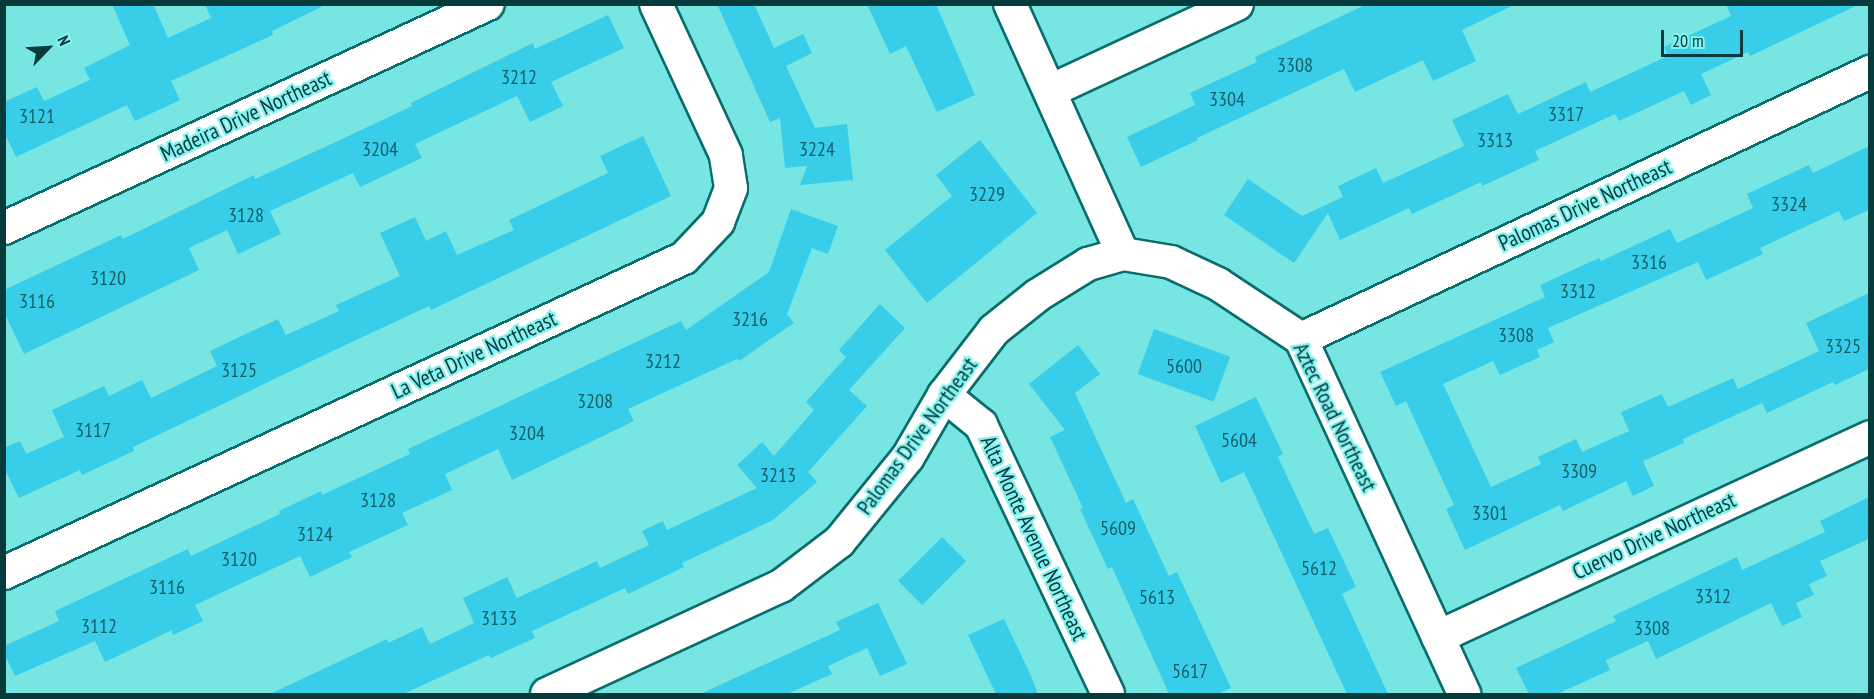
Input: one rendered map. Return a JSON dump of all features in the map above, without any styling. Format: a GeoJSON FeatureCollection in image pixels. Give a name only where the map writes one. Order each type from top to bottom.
{"type":"FeatureCollection","features":[{"type":"Feature","properties":{"kind":"street","name":"Madeira Drive Northeast"},"geometry":{"type":"LineString","coordinates":[[4,228],[489,4]]}},
{"type":"Feature","properties":{"kind":"street","name":"La Veta Drive Northeast"},"geometry":{"type":"LineString","coordinates":[[4,573],[684,258],[718,222],[731,188],[726,155],[656,4]]}},
{"type":"Feature","properties":{"kind":"street"},"geometry":{"type":"LineString","coordinates":[[1010,4],[1124,254]]}},
{"type":"Feature","properties":{"kind":"street"},"geometry":{"type":"LineString","coordinates":[[1050,91],[1237,4]]}},
{"type":"Feature","properties":{"kind":"street","name":"Palomas Drive Northeast"},"geometry":{"type":"LineString","coordinates":[[1301,339],[1869,72]]}},
{"type":"Feature","properties":{"kind":"street","name":"Palomas Drive Northeast"},"geometry":{"type":"LineString","coordinates":[[547,694],[781,586],[839,542],[908,457],[944,395],[994,330],[1038,295],[1088,264],[1124,254]]}},
{"type":"Feature","properties":{"kind":"street","name":"Aztec Road Northeast"},"geometry":{"type":"LineString","coordinates":[[1124,254],[1171,262],[1218,284],[1301,339],[1464,694]]}},
{"type":"Feature","properties":{"kind":"street","name":"Alta Monte Avenue Northeast"},"geometry":{"type":"LineString","coordinates":[[944,395],[981,425],[1108,694]]}},
{"type":"Feature","properties":{"kind":"street","name":"Cuervo Drive Northeast"},"geometry":{"type":"LineString","coordinates":[[1438,637],[1869,437]]}},
{"type":"Feature","properties":{"kind":"building"},"geometry":{"type":"Polygon","coordinates":[[[112,4],[153,4],[168,38],[211,18],[205,4],[327,4],[272,31],[273,35],[171,81],[180,100],[135,121],[127,105],[16,157],[4,132],[4,102],[37,87],[44,101],[90,80],[84,68],[130,45],[112,4]]]}},
{"type":"Feature","properties":{"kind":"building"},"geometry":{"type":"Polygon","coordinates":[[[717,4],[754,4],[774,48],[803,34],[812,53],[786,66],[815,128],[847,124],[853,180],[800,185],[807,166],[785,168],[780,118],[770,122],[717,4]]]}},
{"type":"Feature","properties":{"kind":"building"},"geometry":{"type":"Polygon","coordinates":[[[867,4],[936,4],[975,95],[937,112],[906,46],[890,54],[867,4]]]}},
{"type":"Feature","properties":{"kind":"building"},"geometry":{"type":"Polygon","coordinates":[[[1367,4],[1516,4],[1462,30],[1476,61],[1433,81],[1423,60],[1355,92],[1344,69],[1141,167],[1127,137],[1195,105],[1190,93],[1257,62],[1255,57],[1367,4]]]}},
{"type":"Feature","properties":{"kind":"building"},"geometry":{"type":"Polygon","coordinates":[[[1726,4],[1860,4],[1750,56],[1748,52],[1701,74],[1711,95],[1691,105],[1684,91],[1619,121],[1615,114],[1535,151],[1539,160],[1482,186],[1481,182],[1412,214],[1409,208],[1340,240],[1328,213],[1294,263],[1224,215],[1248,179],[1302,216],[1343,197],[1338,186],[1376,168],[1383,183],[1464,146],[1452,120],[1508,94],[1518,114],[1586,82],[1590,92],[1668,56],[1664,47],[1731,16],[1726,4]]]}},
{"type":"Feature","properties":{"kind":"building"},"geometry":{"type":"Polygon","coordinates":[[[608,15],[624,48],[551,82],[563,106],[530,122],[517,96],[415,144],[422,158],[360,187],[353,173],[270,211],[281,234],[238,254],[227,230],[189,248],[199,270],[24,354],[4,312],[4,290],[121,235],[123,239],[254,175],[255,179],[338,141],[412,106],[411,103],[533,43],[535,49],[608,15]]]}},
{"type":"Feature","properties":{"kind":"building"},"geometry":{"type":"Polygon","coordinates":[[[643,136],[671,196],[431,310],[429,306],[339,348],[133,447],[134,451],[82,475],[80,470],[19,498],[4,468],[4,448],[20,441],[26,454],[64,437],[52,410],[104,386],[109,396],[142,380],[151,398],[217,366],[210,351],[278,319],[286,335],[339,311],[336,305],[400,276],[380,233],[415,217],[426,241],[446,231],[457,255],[514,230],[509,220],[608,173],[600,156],[643,136]]]}},
{"type":"Feature","properties":{"kind":"building"},"geometry":{"type":"Polygon","coordinates":[[[980,140],[1037,213],[927,303],[885,250],[952,196],[936,175],[980,140]]]}},
{"type":"Feature","properties":{"kind":"building"},"geometry":{"type":"Polygon","coordinates":[[[1869,146],[1869,210],[1844,221],[1839,211],[1760,248],[1763,254],[1706,280],[1698,262],[1548,328],[1554,342],[1537,350],[1540,357],[1500,375],[1493,361],[1443,384],[1491,487],[1541,464],[1538,457],[1576,439],[1582,452],[1629,431],[1621,412],[1662,394],[1668,407],[1733,378],[1738,389],[1819,351],[1806,323],[1869,293],[1869,369],[1835,385],[1833,382],[1767,413],[1762,403],[1683,439],[1684,443],[1643,461],[1654,486],[1633,496],[1626,481],[1563,511],[1560,505],[1465,550],[1446,509],[1454,505],[1406,401],[1396,406],[1380,372],[1545,297],[1540,285],[1599,258],[1601,261],[1670,229],[1677,243],[1753,208],[1747,194],[1809,165],[1813,173],[1869,146]]]}},
{"type":"Feature","properties":{"kind":"building"},"geometry":{"type":"Polygon","coordinates":[[[791,209],[838,226],[828,254],[812,248],[787,314],[794,323],[739,361],[737,359],[628,409],[634,421],[512,480],[498,449],[445,474],[452,490],[402,513],[408,525],[349,552],[352,557],[310,577],[300,556],[195,605],[203,621],[173,635],[172,630],[105,662],[95,641],[15,676],[4,653],[4,646],[59,621],[55,611],[188,549],[191,556],[280,514],[279,511],[321,491],[322,495],[410,454],[408,449],[681,321],[686,330],[769,272],[791,209]]]}},
{"type":"Feature","properties":{"kind":"building"},"geometry":{"type":"Polygon","coordinates":[[[880,304],[905,328],[849,390],[867,406],[808,472],[817,482],[773,520],[682,563],[684,567],[628,594],[625,588],[532,631],[535,638],[491,658],[489,655],[403,694],[270,694],[387,639],[388,643],[422,627],[430,644],[474,623],[463,598],[507,577],[517,598],[597,561],[600,568],[649,545],[642,531],[663,521],[667,530],[757,488],[737,465],[762,442],[774,456],[814,410],[806,402],[846,357],[839,350],[880,304]]]}},
{"type":"Feature","properties":{"kind":"building"},"geometry":{"type":"Polygon","coordinates":[[[1154,329],[1230,357],[1214,402],[1138,374],[1154,329]]]}},
{"type":"Feature","properties":{"kind":"building"},"geometry":{"type":"Polygon","coordinates":[[[1078,345],[1100,374],[1075,393],[1126,503],[1133,499],[1169,576],[1177,572],[1231,688],[1217,694],[1169,694],[1112,567],[1108,569],[1080,509],[1083,508],[1050,437],[1065,430],[1029,384],[1078,345]]]}},
{"type":"Feature","properties":{"kind":"building"},"geometry":{"type":"Polygon","coordinates":[[[1256,397],[1283,454],[1278,457],[1314,534],[1328,528],[1356,587],[1342,594],[1388,694],[1347,694],[1244,472],[1221,483],[1195,426],[1256,397]]]}},
{"type":"Feature","properties":{"kind":"building"},"geometry":{"type":"Polygon","coordinates":[[[1869,497],[1869,539],[1820,561],[1827,576],[1809,584],[1814,595],[1796,603],[1802,617],[1782,626],[1771,603],[1656,659],[1648,641],[1606,660],[1610,670],[1557,694],[1529,694],[1516,668],[1616,621],[1613,616],[1737,557],[1742,570],[1825,532],[1820,521],[1869,497]]]}},
{"type":"Feature","properties":{"kind":"building"},"geometry":{"type":"Polygon","coordinates":[[[942,537],[966,561],[922,605],[898,581],[942,537]]]}},
{"type":"Feature","properties":{"kind":"building"},"geometry":{"type":"Polygon","coordinates":[[[878,603],[907,664],[880,676],[867,648],[828,666],[832,674],[787,694],[700,694],[840,630],[836,622],[878,603]]]}},
{"type":"Feature","properties":{"kind":"building"},"geometry":{"type":"Polygon","coordinates":[[[1004,619],[1038,694],[996,694],[968,635],[1004,619]]]}}]}
